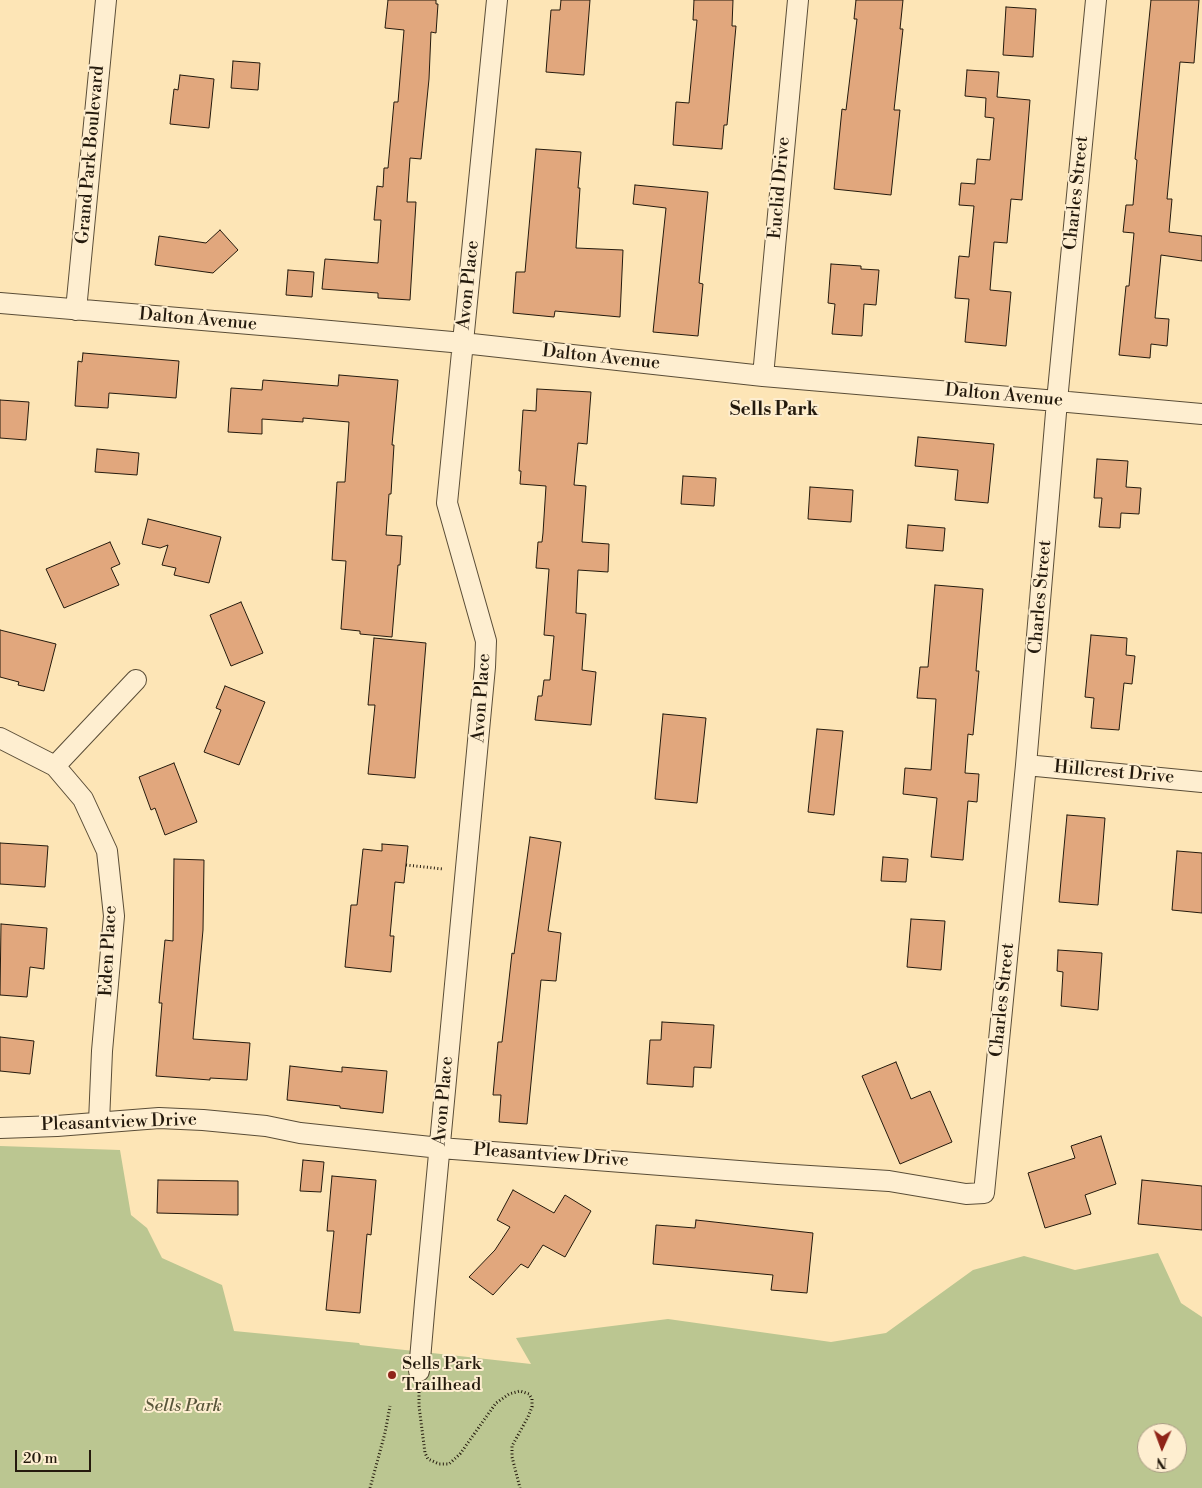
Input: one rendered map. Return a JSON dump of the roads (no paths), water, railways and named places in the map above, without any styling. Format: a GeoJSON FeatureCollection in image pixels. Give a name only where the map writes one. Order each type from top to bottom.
{"type":"FeatureCollection","features":[{"type":"Feature","properties":{"kind":"street","name":"Grand Park Boulevard"},"geometry":{"type":"LineString","coordinates":[[76,310],[106,0]]}},
{"type":"Feature","properties":{"kind":"street","name":"Avon Place"},"geometry":{"type":"LineString","coordinates":[[419,1371],[424,1302],[486,663],[486,641],[447,503],[497,0]]}},
{"type":"Feature","properties":{"kind":"street","name":"Euclid Drive"},"geometry":{"type":"LineString","coordinates":[[763,376],[798,0]]}},
{"type":"Feature","properties":{"kind":"street","name":"Charles Street"},"geometry":{"type":"LineString","coordinates":[[984,1193],[1026,765],[1057,400],[1096,0]]}},
{"type":"Feature","properties":{"kind":"street","name":"Dalton Avenue"},"geometry":{"type":"LineString","coordinates":[[0,303],[297,328],[763,376],[1202,414]]}},
{"type":"Feature","properties":{"kind":"street"},"geometry":{"type":"LineString","coordinates":[[55,766],[136,680]]}},
{"type":"Feature","properties":{"kind":"street","name":"Eden Place"},"geometry":{"type":"LineString","coordinates":[[0,738],[55,766],[83,799],[106,851],[114,916],[102,1050],[99,1122]]}},
{"type":"Feature","properties":{"kind":"street","name":"Hillcrest Drive"},"geometry":{"type":"LineString","coordinates":[[1026,765],[1202,782]]}},
{"type":"Feature","properties":{"kind":"street","name":"Pleasantview Drive"},"geometry":{"type":"LineString","coordinates":[[0,1128],[57,1126],[159,1118],[203,1120],[266,1126],[300,1133],[440,1148],[889,1181],[966,1194],[984,1193]]}},
{"type":"Feature","properties":{"kind":"place","name":"Sells Park Trailhead"},"geometry":{"type":"Point","coordinates":[392,1375]}},
{"type":"Feature","properties":{"kind":"district","name":"Sells Park"},"geometry":{"type":"Point","coordinates":[774,410]}}]}
